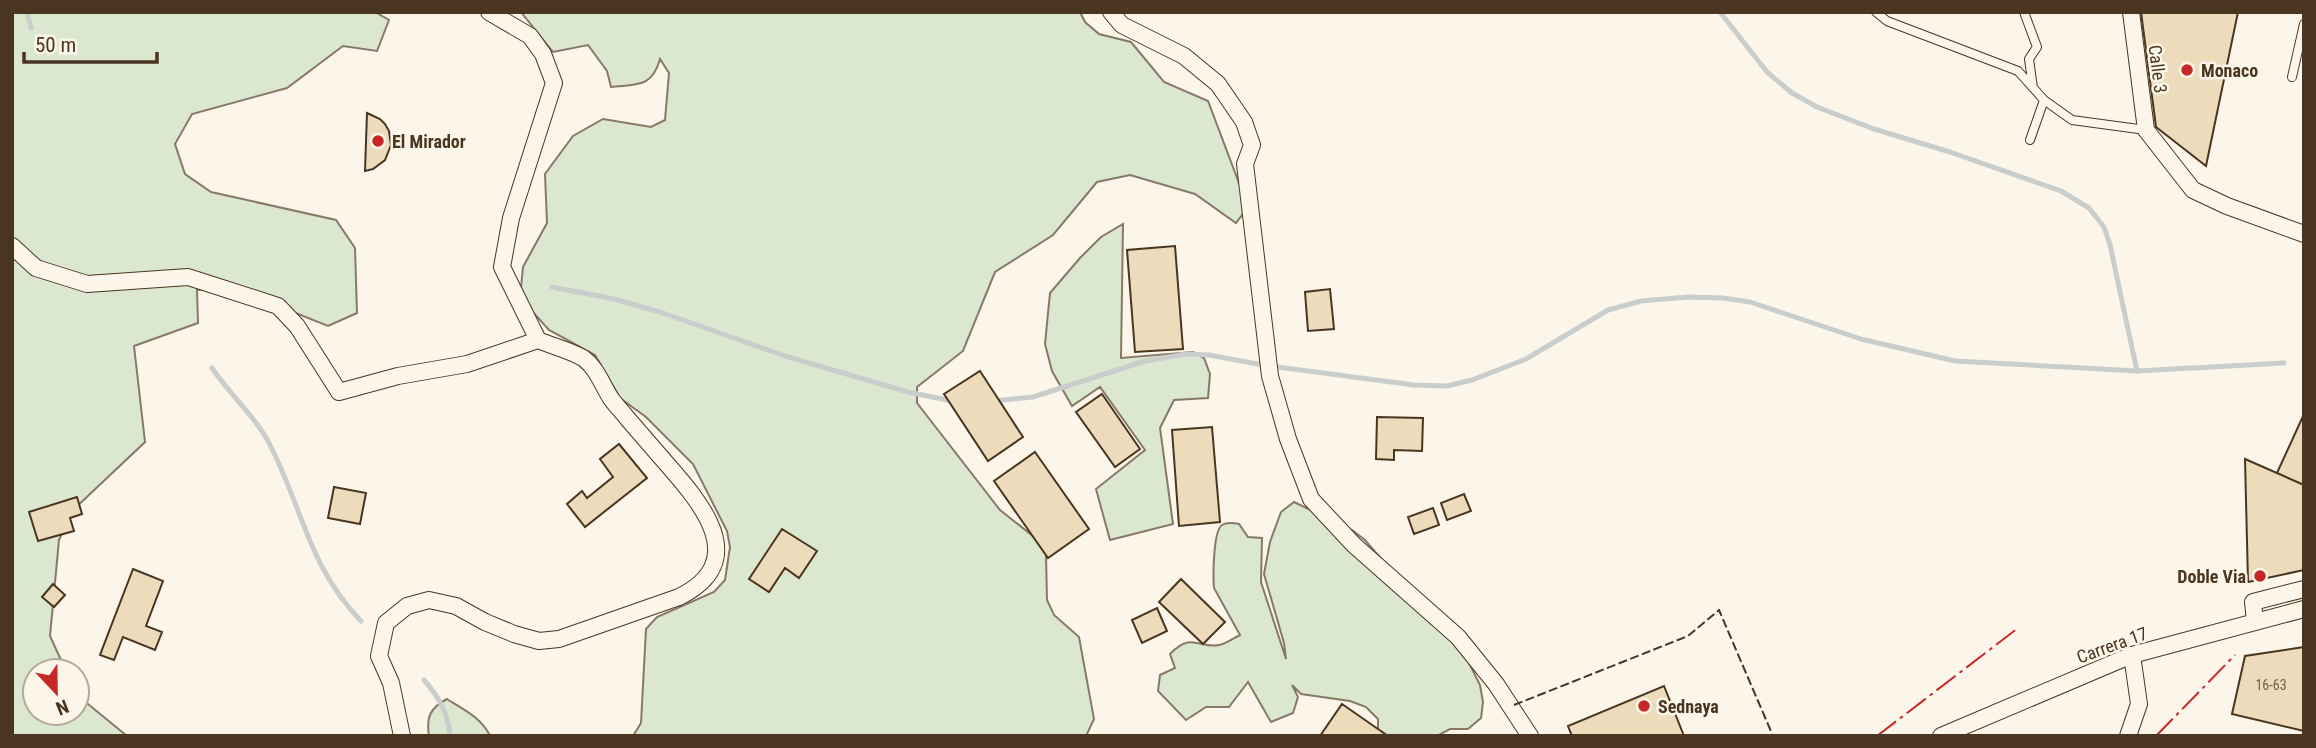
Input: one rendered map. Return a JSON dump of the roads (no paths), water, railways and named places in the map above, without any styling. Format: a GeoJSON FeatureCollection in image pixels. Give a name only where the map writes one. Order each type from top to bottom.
{"type":"FeatureCollection","features":[{"type":"Feature","properties":{"kind":"street"},"geometry":{"type":"LineString","coordinates":[[489,12],[530,36],[543,54],[554,83],[512,218],[502,268],[538,340]]}},
{"type":"Feature","properties":{"kind":"street"},"geometry":{"type":"LineString","coordinates":[[1111,12],[1122,24],[1184,56],[1218,84],[1244,122],[1252,145],[1245,164],[1270,376],[1288,439],[1311,499],[1354,545],[1412,593],[1458,637],[1496,684],[1530,736]]}},
{"type":"Feature","properties":{"kind":"street","name":"Calle 3"},"geometry":{"type":"LineString","coordinates":[[2132,12],[2146,130]]}},
{"type":"Feature","properties":{"kind":"street"},"geometry":{"type":"LineString","coordinates":[[2146,130],[2193,190],[2227,206],[2304,234]]}},
{"type":"Feature","properties":{"kind":"street"},"geometry":{"type":"LineString","coordinates":[[12,246],[36,268],[87,284],[188,276],[278,306],[297,326],[339,392],[398,376],[467,363],[538,340],[584,359],[597,374],[612,400],[686,485],[710,521],[715,536],[716,553],[711,569],[694,589],[679,597],[559,639],[539,641],[513,634],[456,606],[429,600],[407,606],[386,623],[379,656],[391,683],[402,736]]}},
{"type":"Feature","properties":{"kind":"street"},"geometry":{"type":"LineString","coordinates":[[2255,622],[2253,602],[2304,589]]}},
{"type":"Feature","properties":{"kind":"street","name":"Carrera 17"},"geometry":{"type":"LineString","coordinates":[[1941,736],[2132,655],[2304,609]]}},
{"type":"Feature","properties":{"kind":"street"},"geometry":{"type":"LineString","coordinates":[[2129,736],[2139,704],[2132,655]]}},
{"type":"Feature","properties":{"kind":"lane"},"geometry":{"type":"LineString","coordinates":[[1876,12],[1887,21],[2018,71],[2044,100],[2072,120],[2146,130]]}},
{"type":"Feature","properties":{"kind":"lane"},"geometry":{"type":"LineString","coordinates":[[2024,12],[2037,47],[2029,59],[2033,88]]}},
{"type":"Feature","properties":{"kind":"lane"},"geometry":{"type":"LineString","coordinates":[[2292,77],[2304,24]]}},
{"type":"Feature","properties":{"kind":"lane"},"geometry":{"type":"LineString","coordinates":[[2029,140],[2044,100]]}},
{"type":"Feature","properties":{"kind":"waterway"},"geometry":{"type":"LineString","coordinates":[[27,12],[31,28]]}},
{"type":"Feature","properties":{"kind":"waterway"},"geometry":{"type":"LineString","coordinates":[[1720,12],[1767,72],[1792,93],[1817,107],[1874,129],[2061,191],[2089,208],[2104,227],[2110,245],[2137,371],[2284,363]]}},
{"type":"Feature","properties":{"kind":"waterway"},"geometry":{"type":"LineString","coordinates":[[552,287],[614,299],[663,313],[785,356],[908,392],[952,401]]}},
{"type":"Feature","properties":{"kind":"waterway"},"geometry":{"type":"LineString","coordinates":[[993,401],[1033,397],[1145,361],[1186,354],[1209,355],[1414,385],[1447,386],[1472,380],[1526,359],[1608,310],[1641,301],[1688,297],[1750,302],[1861,339],[1955,361],[2137,371]]}},
{"type":"Feature","properties":{"kind":"waterway"},"geometry":{"type":"LineString","coordinates":[[212,368],[270,445],[318,558],[343,600],[361,621]]}},
{"type":"Feature","properties":{"kind":"waterway"},"geometry":{"type":"LineString","coordinates":[[424,680],[442,706],[450,736]]}},
{"type":"Feature","properties":{"kind":"place","name":"Monaco"},"geometry":{"type":"Point","coordinates":[2187,70]}},
{"type":"Feature","properties":{"kind":"place","name":"El Mirador"},"geometry":{"type":"Point","coordinates":[378,141]}},
{"type":"Feature","properties":{"kind":"place","name":"Doble Via"},"geometry":{"type":"Point","coordinates":[2260,576]}},
{"type":"Feature","properties":{"kind":"place","name":"Sednaya"},"geometry":{"type":"Point","coordinates":[1644,706]}}]}
